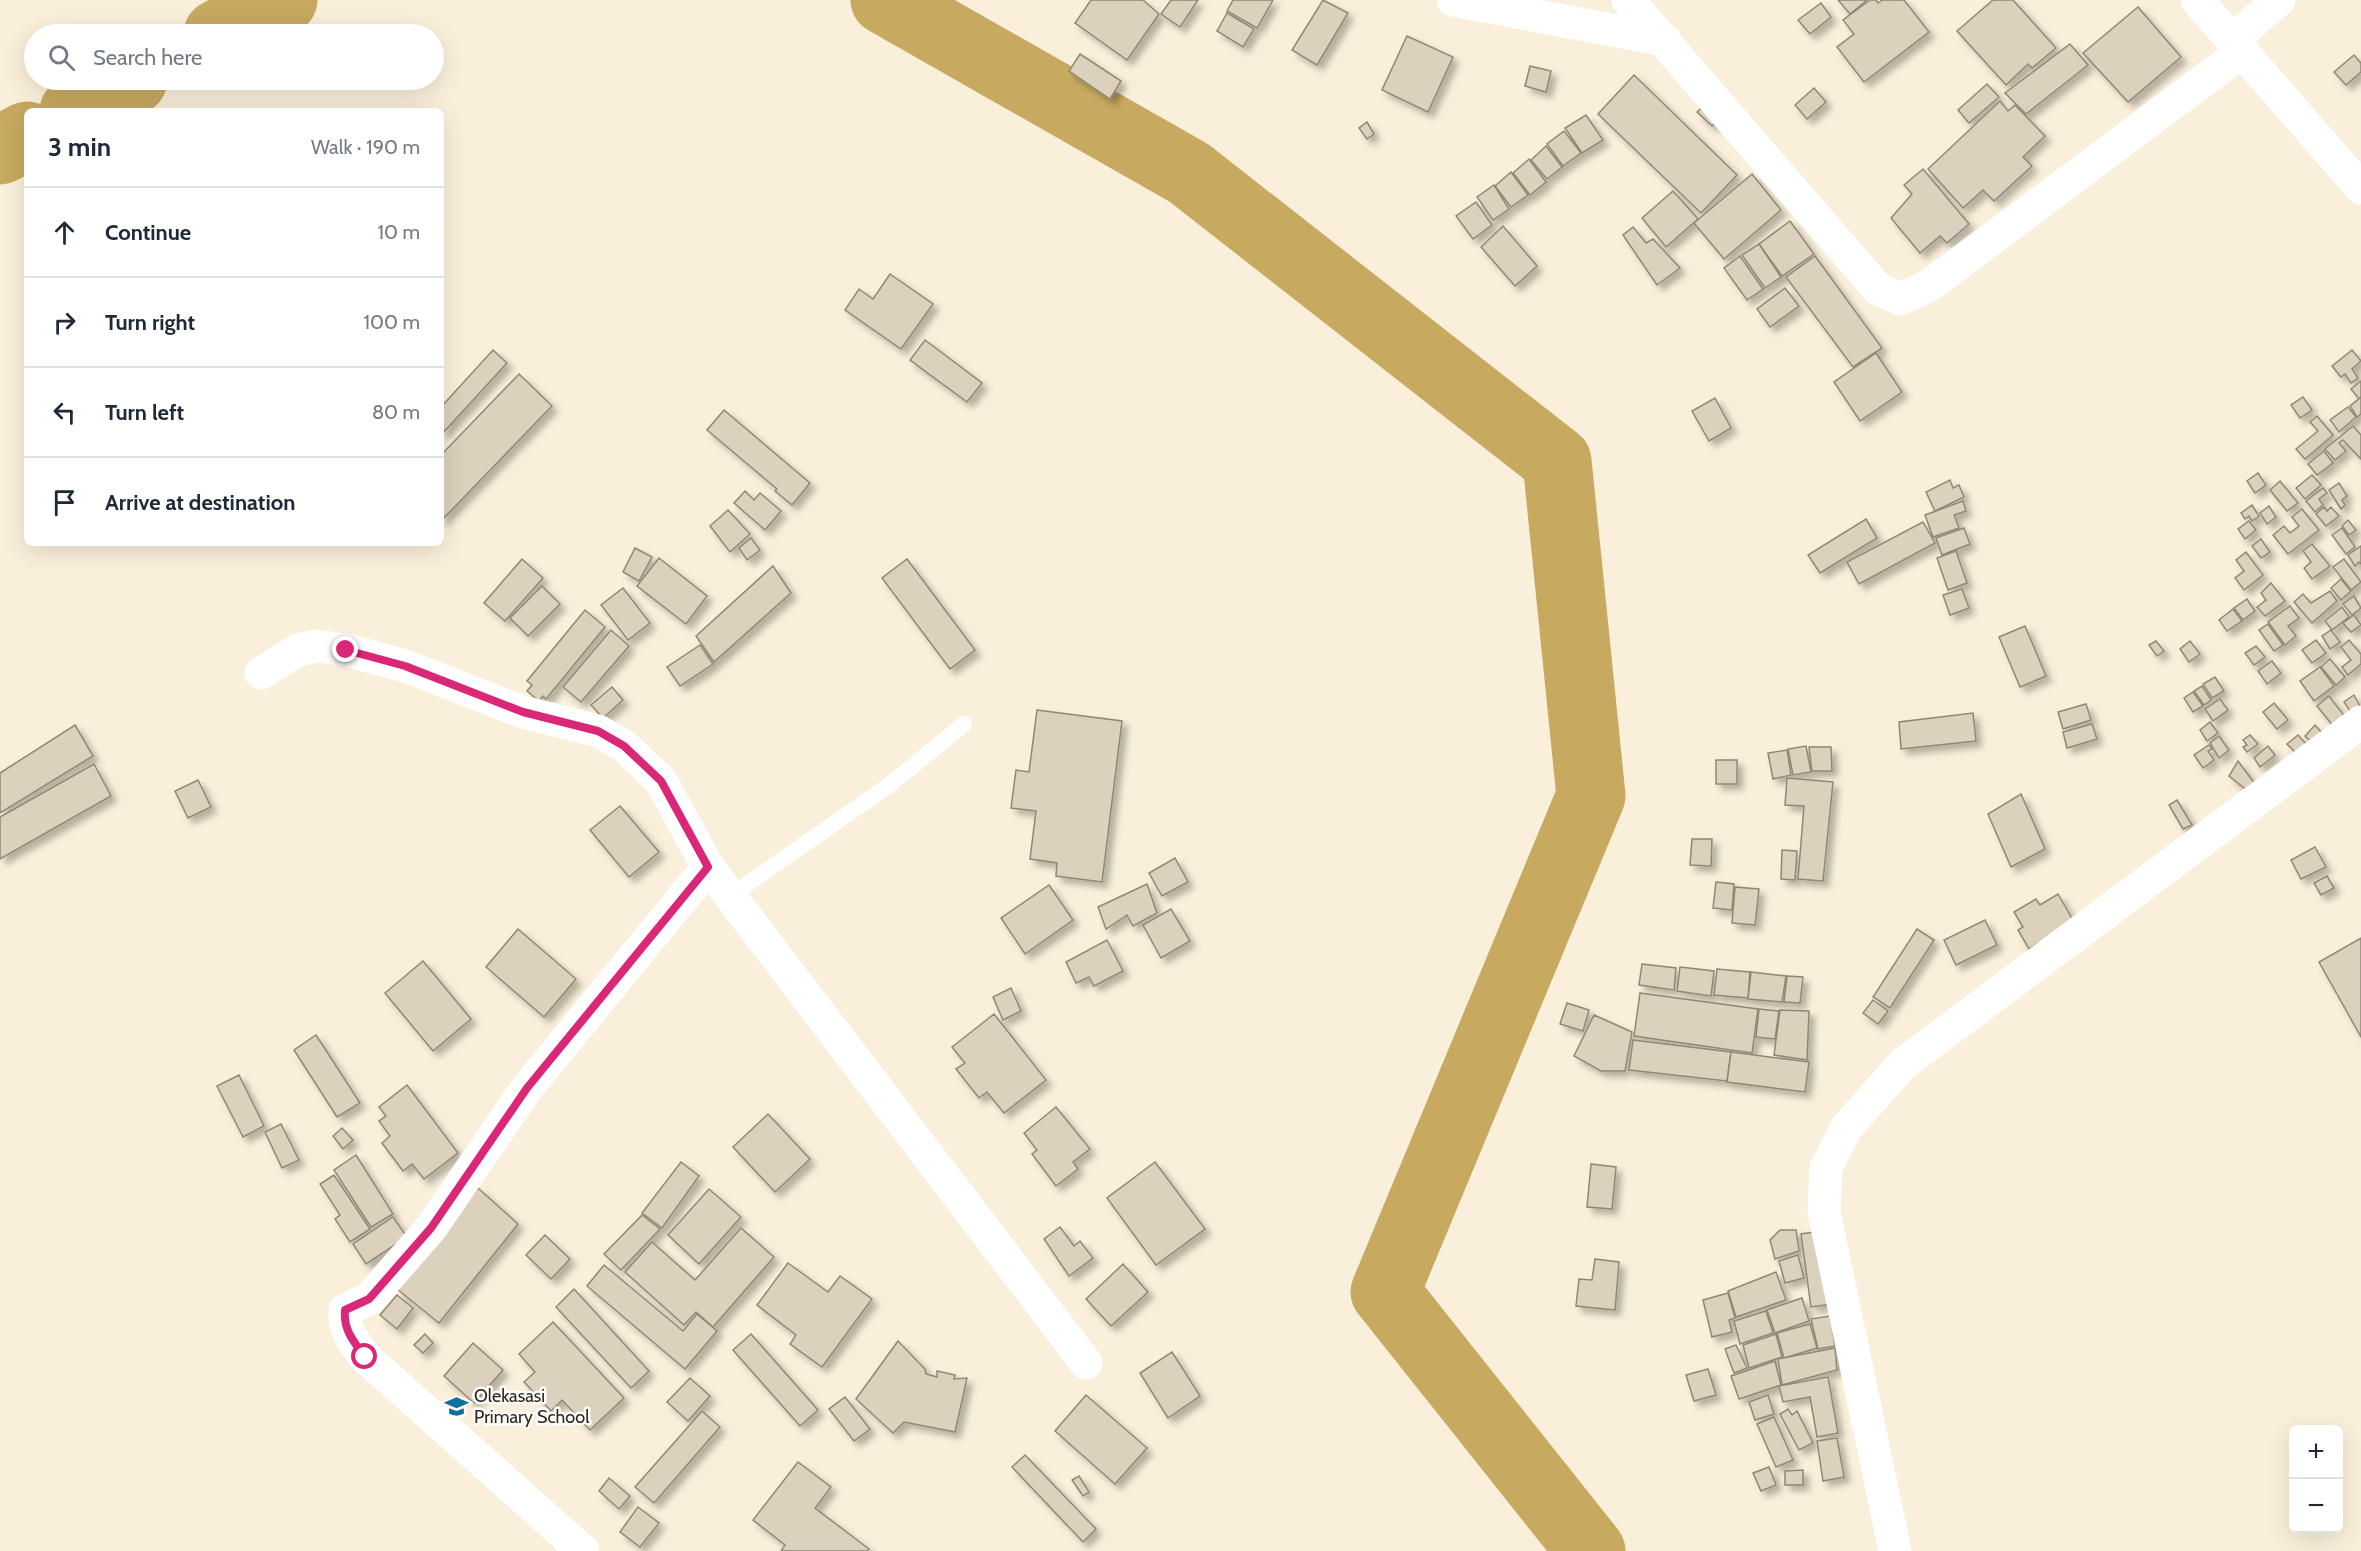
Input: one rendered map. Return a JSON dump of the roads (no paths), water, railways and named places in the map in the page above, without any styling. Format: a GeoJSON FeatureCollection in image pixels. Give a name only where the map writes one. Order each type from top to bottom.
{"type":"FeatureCollection","features":[{"type":"Feature","properties":{"kind":"street"},"geometry":{"type":"LineString","coordinates":[[1453,0],[1665,40]]}},
{"type":"Feature","properties":{"kind":"street"},"geometry":{"type":"LineString","coordinates":[[1628,0],[1665,40],[1878,289],[1901,299],[1930,285],[2238,45],[2278,0]]}},
{"type":"Feature","properties":{"kind":"street"},"geometry":{"type":"LineString","coordinates":[[2197,0],[2361,188]]}},
{"type":"Feature","properties":{"kind":"street"},"geometry":{"type":"LineString","coordinates":[[261,673],[298,650],[317,646],[346,650],[405,666],[523,712],[598,731],[624,746],[661,781],[708,867],[1086,1363]]}},
{"type":"Feature","properties":{"kind":"street"},"geometry":{"type":"LineString","coordinates":[[1895,1551],[1824,1212],[1826,1168],[1846,1128],[1903,1064],[2361,722]]}},
{"type":"Feature","properties":{"kind":"street"},"geometry":{"type":"LineString","coordinates":[[583,1551],[365,1357],[349,1335],[344,1321],[345,1310],[369,1299],[431,1228],[527,1088],[708,867]]}},
{"type":"Feature","properties":{"kind":"lane"},"geometry":{"type":"LineString","coordinates":[[730,896],[888,786],[964,724]]}},
{"type":"Feature","properties":{"kind":"waterway"},"geometry":{"type":"LineString","coordinates":[[237,24],[283,0]]}},
{"type":"Feature","properties":{"kind":"waterway"},"geometry":{"type":"LineString","coordinates":[[885,0],[1189,173],[1557,461],[1591,796],[1385,1292],[1591,1551]]}},
{"type":"Feature","properties":{"kind":"waterway"},"geometry":{"type":"LineString","coordinates":[[80,108],[114,90]]}},
{"type":"Feature","properties":{"kind":"waterway"},"geometry":{"type":"LineString","coordinates":[[0,150],[24,138]]}},
{"type":"Feature","properties":{"kind":"place","name":"Olekasasi Primary School"},"geometry":{"type":"Point","coordinates":[456,1406]}}]}
